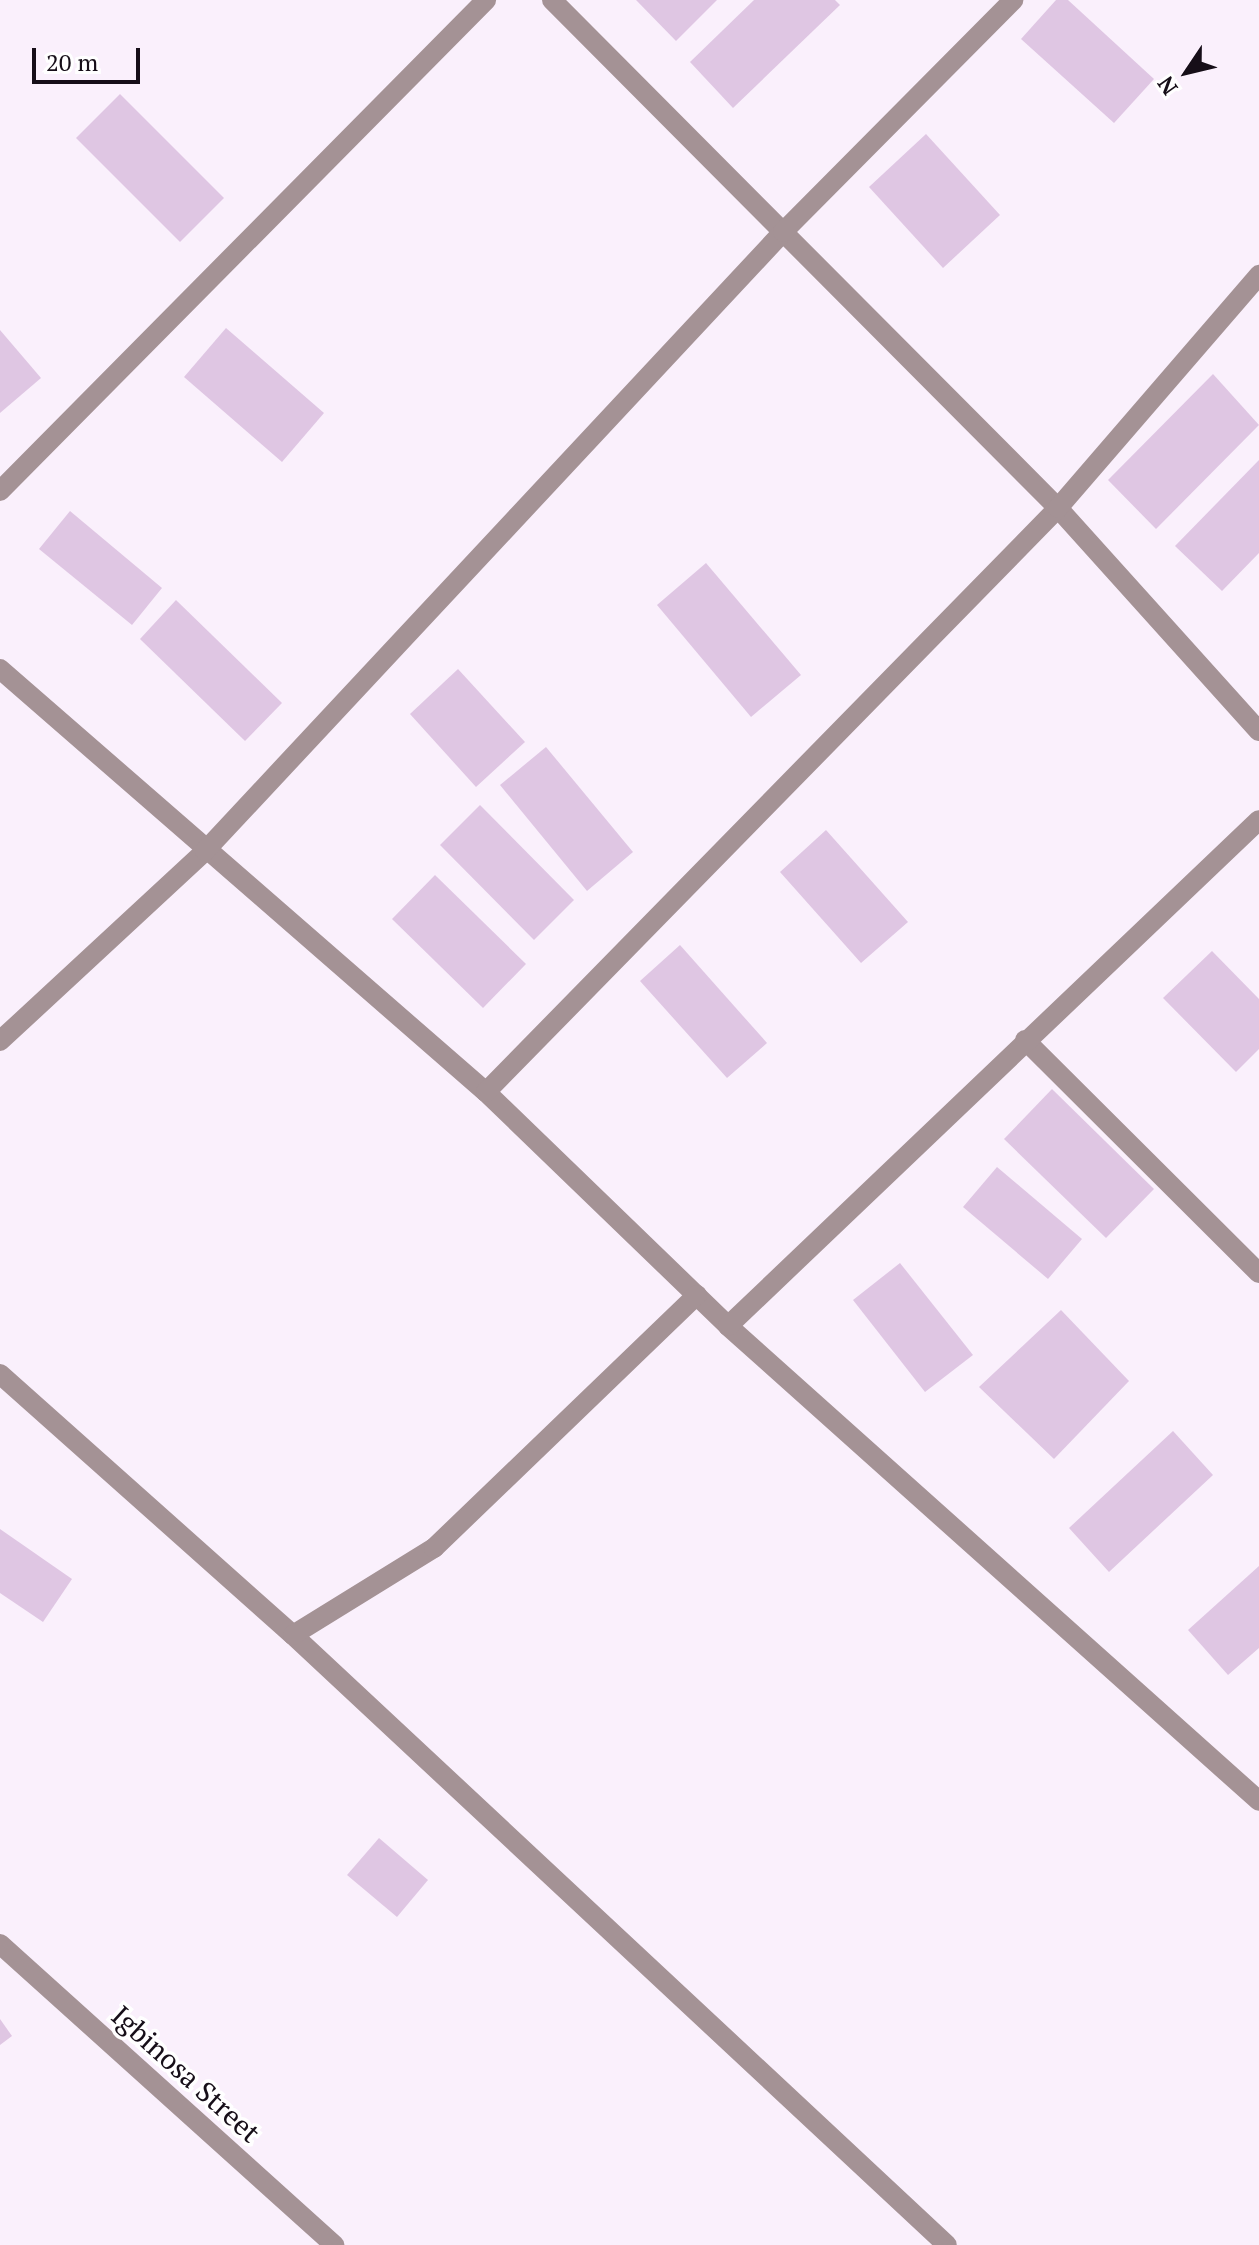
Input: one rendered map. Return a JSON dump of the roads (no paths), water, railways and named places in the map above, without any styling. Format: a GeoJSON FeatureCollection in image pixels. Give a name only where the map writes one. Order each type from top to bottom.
{"type":"FeatureCollection","features":[{"type":"Feature","properties":{"kind":"street"},"geometry":{"type":"LineString","coordinates":[[0,491],[486,0]]}},
{"type":"Feature","properties":{"kind":"street"},"geometry":{"type":"LineString","coordinates":[[552,0],[1058,508],[1259,731]]}},
{"type":"Feature","properties":{"kind":"street"},"geometry":{"type":"LineString","coordinates":[[0,1041],[205,851],[783,232],[1013,0]]}},
{"type":"Feature","properties":{"kind":"street"},"geometry":{"type":"LineString","coordinates":[[486,1092],[1058,508],[1259,275]]}},
{"type":"Feature","properties":{"kind":"street"},"geometry":{"type":"LineString","coordinates":[[0,669],[205,851],[486,1092],[728,1326],[1259,1801]]}},
{"type":"Feature","properties":{"kind":"street"},"geometry":{"type":"LineString","coordinates":[[728,1326],[1259,820]]}},
{"type":"Feature","properties":{"kind":"street"},"geometry":{"type":"LineString","coordinates":[[1025,1040],[1259,1273]]}},
{"type":"Feature","properties":{"kind":"street"},"geometry":{"type":"LineString","coordinates":[[293,1635],[434,1548],[697,1295]]}},
{"type":"Feature","properties":{"kind":"street"},"geometry":{"type":"LineString","coordinates":[[0,1374],[293,1635],[947,2245]]}},
{"type":"Feature","properties":{"kind":"street","name":"Igbinosa Street"},"geometry":{"type":"LineString","coordinates":[[0,1944],[334,2245]]}}]}
